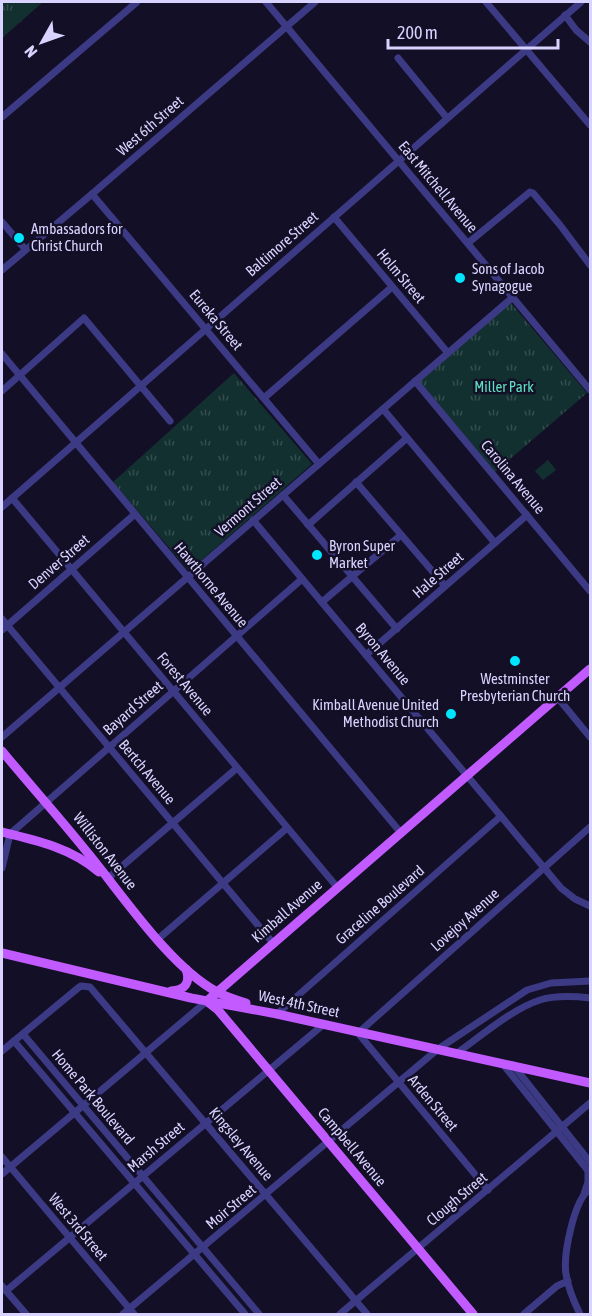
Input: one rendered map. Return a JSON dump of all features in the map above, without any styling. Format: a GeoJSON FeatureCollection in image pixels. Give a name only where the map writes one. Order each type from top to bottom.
{"type":"FeatureCollection","features":[{"type":"Feature","properties":{"kind":"main road","name":"Kimball Avenue"},"geometry":{"type":"LineString","coordinates":[[207,1001],[591,669]]}},
{"type":"Feature","properties":{"kind":"main road","name":"Williston Avenue"},"geometry":{"type":"LineString","coordinates":[[2,751],[96,862],[107,879],[186,969],[217,992],[277,1014]]}},
{"type":"Feature","properties":{"kind":"main road"},"geometry":{"type":"LineString","coordinates":[[6,833],[46,843],[69,852],[107,879]]}},
{"type":"Feature","properties":{"kind":"main road","name":"West 4th Street"},"geometry":{"type":"LineString","coordinates":[[2,953],[161,991],[324,1024],[591,1083]]}},
{"type":"Feature","properties":{"kind":"main road"},"geometry":{"type":"LineString","coordinates":[[245,967],[234,989],[238,997],[248,1004]]}},
{"type":"Feature","properties":{"kind":"main road"},"geometry":{"type":"LineString","coordinates":[[161,991],[184,988],[188,980],[186,969]]}},
{"type":"Feature","properties":{"kind":"main road","name":"Campbell Avenue"},"geometry":{"type":"LineString","coordinates":[[207,1001],[218,1010],[473,1314]]}},
{"type":"Feature","properties":{"kind":"street"},"geometry":{"type":"LineString","coordinates":[[2,117],[137,2]]}},
{"type":"Feature","properties":{"kind":"street","name":"East Mitchell Avenue"},"geometry":{"type":"LineString","coordinates":[[266,2],[591,390]]}},
{"type":"Feature","properties":{"kind":"street","name":"West 6th Street"},"geometry":{"type":"LineString","coordinates":[[2,270],[315,2]]}},
{"type":"Feature","properties":{"kind":"street"},"geometry":{"type":"LineString","coordinates":[[486,2],[591,125]]}},
{"type":"Feature","properties":{"kind":"street","name":"Baltimore Street"},"geometry":{"type":"LineString","coordinates":[[2,507],[581,2]]}},
{"type":"Feature","properties":{"kind":"street"},"geometry":{"type":"LineString","coordinates":[[565,15],[576,30],[591,42]]}},
{"type":"Feature","properties":{"kind":"street"},"geometry":{"type":"LineString","coordinates":[[398,58],[447,118]]}},
{"type":"Feature","properties":{"kind":"street"},"geometry":{"type":"LineString","coordinates":[[468,243],[526,193],[533,193],[591,265]]}},
{"type":"Feature","properties":{"kind":"street","name":"Eureka Street"},"geometry":{"type":"LineString","coordinates":[[92,194],[319,464]]}},
{"type":"Feature","properties":{"kind":"street","name":"Holm Street"},"geometry":{"type":"LineString","coordinates":[[334,217],[448,353]]}},
{"type":"Feature","properties":{"kind":"street"},"geometry":{"type":"LineString","coordinates":[[2,222],[25,249]]}},
{"type":"Feature","properties":{"kind":"street"},"geometry":{"type":"LineString","coordinates":[[264,398],[392,287]]}},
{"type":"Feature","properties":{"kind":"street","name":"Vermont Street"},"geometry":{"type":"LineString","coordinates":[[2,737],[513,297]]}},
{"type":"Feature","properties":{"kind":"street"},"geometry":{"type":"LineString","coordinates":[[2,391],[84,318],[170,421]]}},
{"type":"Feature","properties":{"kind":"street","name":"Hawthorne Avenue"},"geometry":{"type":"LineString","coordinates":[[2,354],[401,833]]}},
{"type":"Feature","properties":{"kind":"street","name":"Carolina Avenue"},"geometry":{"type":"LineString","coordinates":[[416,381],[591,591]]}},
{"type":"Feature","properties":{"kind":"street"},"geometry":{"type":"LineString","coordinates":[[383,409],[495,543]]}},
{"type":"Feature","properties":{"kind":"street"},"geometry":{"type":"LineString","coordinates":[[308,525],[407,438]]}},
{"type":"Feature","properties":{"kind":"street"},"geometry":{"type":"LineString","coordinates":[[357,482],[445,586]]}},
{"type":"Feature","properties":{"kind":"street"},"geometry":{"type":"LineString","coordinates":[[283,495],[397,629]]}},
{"type":"Feature","properties":{"kind":"street","name":"Forest Avenue"},"geometry":{"type":"LineString","coordinates":[[12,498],[337,887]]}},
{"type":"Feature","properties":{"kind":"street","name":"Denver Street"},"geometry":{"type":"LineString","coordinates":[[3,624],[135,514]]}},
{"type":"Feature","properties":{"kind":"street","name":"Hale Street"},"geometry":{"type":"LineString","coordinates":[[366,655],[527,515]]}},
{"type":"Feature","properties":{"kind":"street","name":"Byron Avenue"},"geometry":{"type":"LineString","coordinates":[[253,520],[561,888],[575,899],[591,906]]}},
{"type":"Feature","properties":{"kind":"street"},"geometry":{"type":"LineString","coordinates":[[322,602],[401,535]]}},
{"type":"Feature","properties":{"kind":"street","name":"Bayard Street"},"geometry":{"type":"LineString","coordinates":[[6,833],[45,802],[302,579]]}},
{"type":"Feature","properties":{"kind":"street","name":"Bertch Avenue"},"geometry":{"type":"LineString","coordinates":[[3,624],[59,687],[273,943]]}},
{"type":"Feature","properties":{"kind":"street"},"geometry":{"type":"LineString","coordinates":[[558,698],[591,737]]}},
{"type":"Feature","properties":{"kind":"street"},"geometry":{"type":"LineString","coordinates":[[107,879],[237,768]]}},
{"type":"Feature","properties":{"kind":"street","name":"Graceline Boulevard"},"geometry":{"type":"LineString","coordinates":[[277,1014],[501,816]]}},
{"type":"Feature","properties":{"kind":"street","name":"Lovejoy Avenue"},"geometry":{"type":"LineString","coordinates":[[358,1033],[591,827]]}},
{"type":"Feature","properties":{"kind":"street"},"geometry":{"type":"LineString","coordinates":[[158,939],[287,828]]}},
{"type":"Feature","properties":{"kind":"street"},"geometry":{"type":"LineString","coordinates":[[2,868],[6,833]]}},
{"type":"Feature","properties":{"kind":"street","name":"Moir Street"},"geometry":{"type":"LineString","coordinates":[[123,1314],[132,1312],[202,1248],[438,1049],[527,990],[551,983],[591,981]]}},
{"type":"Feature","properties":{"kind":"street","name":"Kingsley Avenue"},"geometry":{"type":"LineString","coordinates":[[23,1034],[78,988],[85,986],[94,991],[366,1314]]}},
{"type":"Feature","properties":{"kind":"street"},"geometry":{"type":"LineString","coordinates":[[457,1053],[532,1004],[556,997],[591,998]]}},
{"type":"Feature","properties":{"kind":"street","name":"Kimball Avenue"},"geometry":{"type":"LineString","coordinates":[[2,1174],[207,1001]]}},
{"type":"Feature","properties":{"kind":"street","name":"Marsh Street"},"geometry":{"type":"LineString","coordinates":[[4,1289],[70,1238],[324,1024]]}},
{"type":"Feature","properties":{"kind":"street","name":"Arden Street"},"geometry":{"type":"LineString","coordinates":[[358,1033],[488,1190]]}},
{"type":"Feature","properties":{"kind":"street"},"geometry":{"type":"LineString","coordinates":[[2,1052],[23,1034]]}},
{"type":"Feature","properties":{"kind":"street","name":"Home Park Boulevard"},"geometry":{"type":"LineString","coordinates":[[23,1034],[259,1314]]}},
{"type":"Feature","properties":{"kind":"street","name":"Home Park Boulevard"},"geometry":{"type":"LineString","coordinates":[[14,1041],[244,1314]]}},
{"type":"Feature","properties":{"kind":"street"},"geometry":{"type":"LineString","coordinates":[[501,1063],[561,1129]]}},
{"type":"Feature","properties":{"kind":"street"},"geometry":{"type":"LineString","coordinates":[[513,1065],[590,1168],[587,1192],[569,1242],[566,1263],[568,1281],[580,1314]]}},
{"type":"Feature","properties":{"kind":"street","name":"Clough Street"},"geometry":{"type":"LineString","coordinates":[[340,1314],[591,1104]]}},
{"type":"Feature","properties":{"kind":"street","name":"West 3rd Street"},"geometry":{"type":"LineString","coordinates":[[2,1157],[132,1312]]}},
{"type":"Feature","properties":{"kind":"street"},"geometry":{"type":"LineString","coordinates":[[524,1314],[557,1286],[568,1281]]}},
{"type":"Feature","properties":{"kind":"street"},"geometry":{"type":"LineString","coordinates":[[4,1289],[26,1314]]}},
{"type":"Feature","properties":{"kind":"green space"},"geometry":{"type":"Polygon","coordinates":[[[2,2],[43,2],[2,38],[2,2]]]}},
{"type":"Feature","properties":{"kind":"green space","name":"Miller Park"},"geometry":{"type":"Polygon","coordinates":[[[511,303],[587,393],[495,472],[419,381],[511,303]]]}},
{"type":"Feature","properties":{"kind":"green space"},"geometry":{"type":"Polygon","coordinates":[[[234,373],[312,464],[189,571],[113,482],[234,373]]]}},
{"type":"Feature","properties":{"kind":"green space"},"geometry":{"type":"Polygon","coordinates":[[[548,460],[556,470],[543,480],[535,471],[548,460]]]}},
{"type":"Feature","properties":{"kind":"place","name":"Ambassadors for Christ Church"},"geometry":{"type":"Point","coordinates":[19,238]}},
{"type":"Feature","properties":{"kind":"place","name":"Sons of Jacob Synagogue"},"geometry":{"type":"Point","coordinates":[460,278]}},
{"type":"Feature","properties":{"kind":"place","name":"Byron Super Market"},"geometry":{"type":"Point","coordinates":[317,555]}},
{"type":"Feature","properties":{"kind":"place","name":"Westminster Presbyterian Church"},"geometry":{"type":"Point","coordinates":[515,661]}},
{"type":"Feature","properties":{"kind":"place","name":"Kimball Avenue United Methodist Church"},"geometry":{"type":"Point","coordinates":[451,714]}}]}
